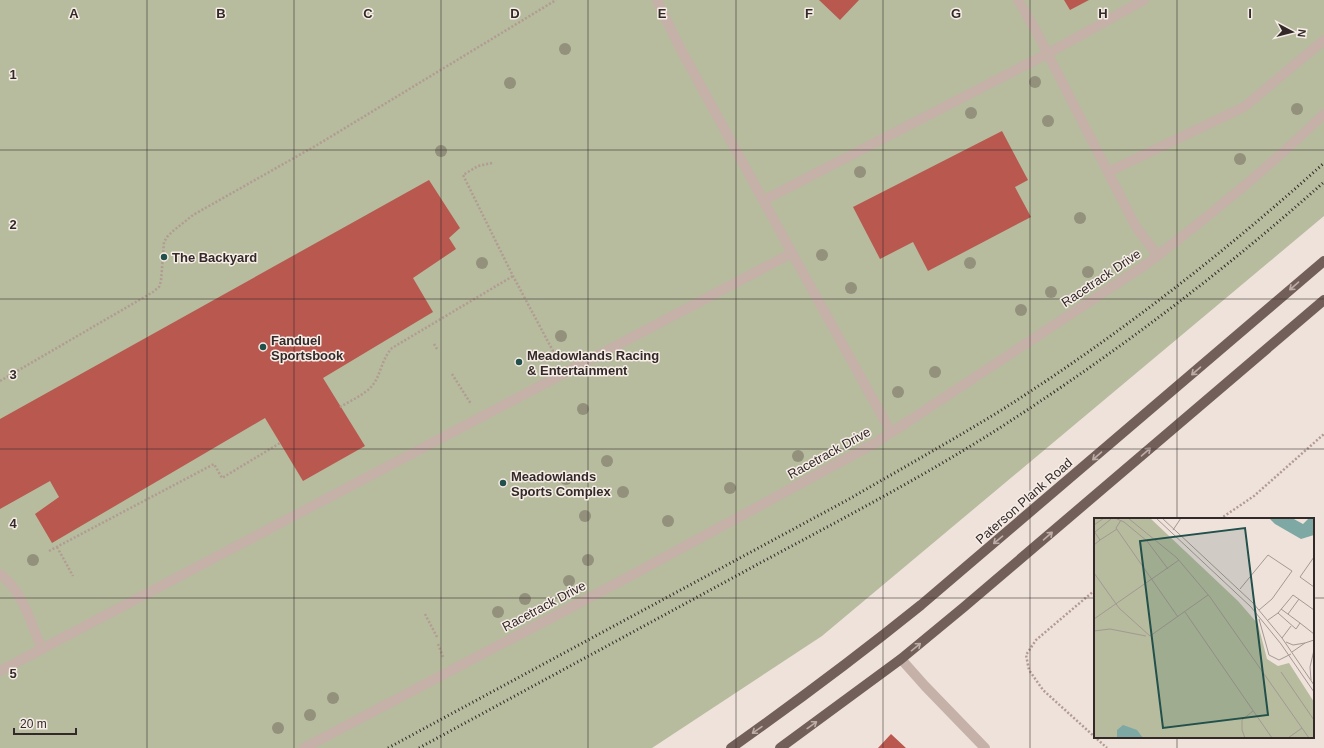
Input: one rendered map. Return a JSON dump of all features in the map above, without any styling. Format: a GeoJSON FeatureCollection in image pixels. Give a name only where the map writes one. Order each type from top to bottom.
{"type":"FeatureCollection","features":[{"type":"Feature","properties":{"kind":"main road","name":"Paterson Plank Road"},"geometry":{"type":"LineString","coordinates":[[731,748],[863,652],[927,600],[1324,261]]}},
{"type":"Feature","properties":{"kind":"main road"},"geometry":{"type":"LineString","coordinates":[[780,748],[901,658],[1034,548],[1324,300]]}},
{"type":"Feature","properties":{"kind":"main road"},"geometry":{"type":"LineString","coordinates":[[723,748],[741,741]]}},
{"type":"Feature","properties":{"kind":"street"},"geometry":{"type":"LineString","coordinates":[[657,0],[679,46],[891,432]]}},
{"type":"Feature","properties":{"kind":"street"},"geometry":{"type":"LineString","coordinates":[[1018,0],[1136,227],[1158,256]]}},
{"type":"Feature","properties":{"kind":"street"},"geometry":{"type":"LineString","coordinates":[[764,200],[1047,54],[1144,0]]}},
{"type":"Feature","properties":{"kind":"street"},"geometry":{"type":"LineString","coordinates":[[1108,172],[1244,107],[1324,40]]}},
{"type":"Feature","properties":{"kind":"street","name":"Racetrack Drive"},"geometry":{"type":"LineString","coordinates":[[304,748],[619,582],[870,445],[891,432],[1158,256],[1284,152],[1324,114]]}},
{"type":"Feature","properties":{"kind":"street"},"geometry":{"type":"LineString","coordinates":[[0,671],[792,253]]}},
{"type":"Feature","properties":{"kind":"street"},"geometry":{"type":"LineString","coordinates":[[0,574],[8,580],[23,602],[42,649]]}},
{"type":"Feature","properties":{"kind":"street"},"geometry":{"type":"LineString","coordinates":[[901,658],[924,686],[985,748]]}},
{"type":"Feature","properties":{"kind":"path"},"geometry":{"type":"LineString","coordinates":[[0,381],[154,292],[159,287],[161,282],[164,242],[167,237],[193,215],[317,145],[556,0]]}},
{"type":"Feature","properties":{"kind":"path"},"geometry":{"type":"LineString","coordinates":[[492,163],[478,166],[463,175],[513,276],[554,351],[550,353]]}},
{"type":"Feature","properties":{"kind":"path"},"geometry":{"type":"LineString","coordinates":[[340,407],[367,391],[372,386],[383,359],[392,348],[426,330],[513,276]]}},
{"type":"Feature","properties":{"kind":"path"},"geometry":{"type":"LineString","coordinates":[[434,344],[437,349]]}},
{"type":"Feature","properties":{"kind":"path"},"geometry":{"type":"LineString","coordinates":[[452,374],[471,404]]}},
{"type":"Feature","properties":{"kind":"path"},"geometry":{"type":"LineString","coordinates":[[1221,518],[1254,496],[1324,434]]}},
{"type":"Feature","properties":{"kind":"path"},"geometry":{"type":"LineString","coordinates":[[49,551],[214,464],[222,478],[280,443]]}},
{"type":"Feature","properties":{"kind":"path"},"geometry":{"type":"LineString","coordinates":[[57,547],[73,576]]}},
{"type":"Feature","properties":{"kind":"path"},"geometry":{"type":"LineString","coordinates":[[1094,591],[1036,640],[1026,655],[1029,670],[1043,690],[1094,736]]}},
{"type":"Feature","properties":{"kind":"path"},"geometry":{"type":"LineString","coordinates":[[425,614],[437,637]]}},
{"type":"Feature","properties":{"kind":"path"},"geometry":{"type":"LineString","coordinates":[[1096,738],[1107,748]]}},
{"type":"Feature","properties":{"kind":"green space","name":"Meadowlands Sports Complex"},"geometry":{"type":"Polygon","coordinates":[[[0,0],[1324,0],[1324,216],[822,636],[652,748],[0,748],[0,0]]]}},
{"type":"Feature","properties":{"kind":"building"},"geometry":{"type":"Polygon","coordinates":[[[819,0],[859,0],[840,20],[819,0]]]}},
{"type":"Feature","properties":{"kind":"building"},"geometry":{"type":"Polygon","coordinates":[[[1064,0],[1089,0],[1070,10],[1064,0]]]}},
{"type":"Feature","properties":{"kind":"building"},"geometry":{"type":"Polygon","coordinates":[[[1002,131],[1028,180],[1015,187],[1031,217],[928,271],[913,242],[880,259],[853,207],[1002,131]]]}},
{"type":"Feature","properties":{"kind":"building"},"geometry":{"type":"Polygon","coordinates":[[[429,180],[460,228],[449,238],[456,249],[413,278],[433,312],[323,378],[365,446],[303,481],[265,418],[52,543],[35,514],[59,497],[50,481],[0,509],[0,419],[429,180]]]}},
{"type":"Feature","properties":{"kind":"building"},"geometry":{"type":"Polygon","coordinates":[[[891,734],[906,748],[878,748],[891,734]]]}},
{"type":"Feature","properties":{"kind":"railway"},"geometry":{"type":"LineString","coordinates":[[388,748],[851,498],[1000,411],[1085,354],[1167,294],[1247,230],[1324,163]]}},
{"type":"Feature","properties":{"kind":"railway"},"geometry":{"type":"LineString","coordinates":[[419,748],[940,465],[998,429],[1083,372],[1166,312],[1246,249],[1324,182]]}},
{"type":"Feature","properties":{"kind":"place","name":"The Backyard"},"geometry":{"type":"Point","coordinates":[164,257]}},
{"type":"Feature","properties":{"kind":"place","name":"Fanduel Sportsbook"},"geometry":{"type":"Point","coordinates":[263,347]}},
{"type":"Feature","properties":{"kind":"place","name":"Meadowlands Racing & Entertainment"},"geometry":{"type":"Point","coordinates":[519,362]}},
{"type":"Feature","properties":{"kind":"place","name":"Meadowlands Sports Complex"},"geometry":{"type":"Point","coordinates":[503,483]}}]}
